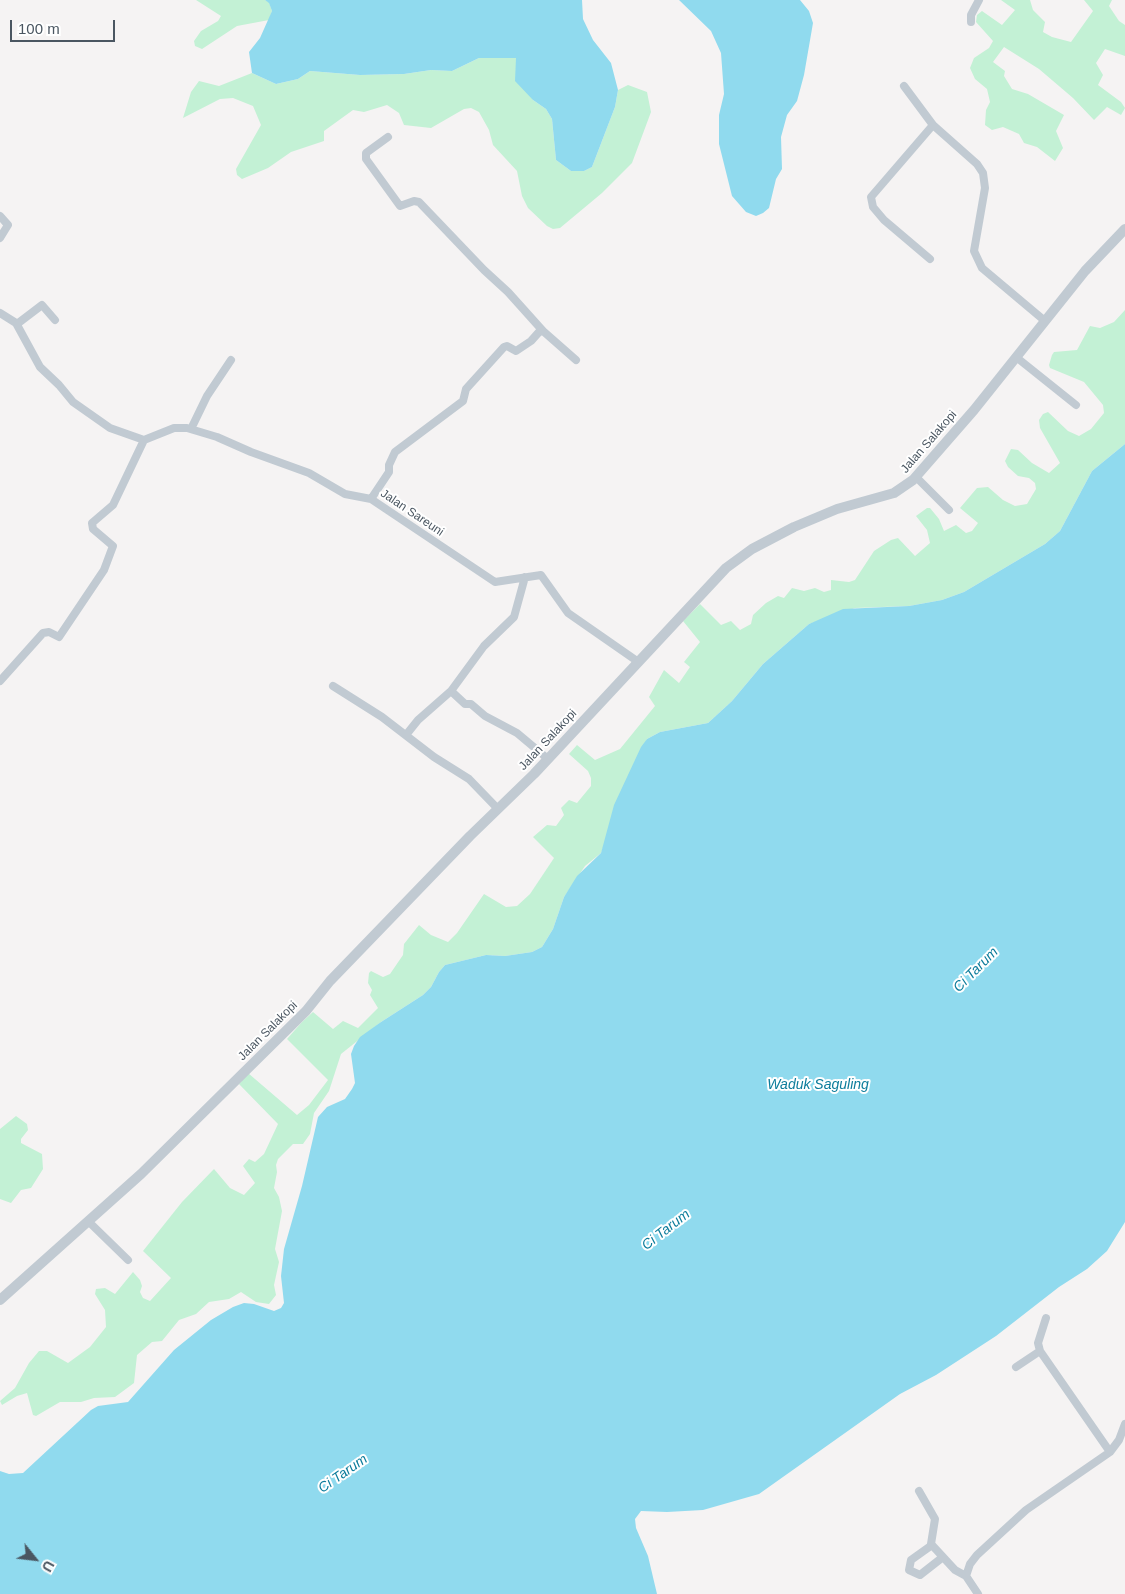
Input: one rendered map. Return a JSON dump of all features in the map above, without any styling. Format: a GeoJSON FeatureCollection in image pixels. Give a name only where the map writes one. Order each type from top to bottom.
{"type":"FeatureCollection","features":[{"type":"Feature","properties":{"kind":"street"},"geometry":{"type":"LineString","coordinates":[[971,22],[971,16],[979,0]]}},
{"type":"Feature","properties":{"kind":"street"},"geometry":{"type":"LineString","coordinates":[[904,86],[933,125],[976,164],[983,173],[985,188],[974,251],[976,260],[982,268],[1045,320]]}},
{"type":"Feature","properties":{"kind":"street"},"geometry":{"type":"LineString","coordinates":[[930,259],[884,220],[873,207],[871,197],[933,125]]}},
{"type":"Feature","properties":{"kind":"street"},"geometry":{"type":"LineString","coordinates":[[388,137],[366,153],[366,159],[400,206],[414,200],[419,202],[484,270],[508,292],[543,331],[576,360]]}},
{"type":"Feature","properties":{"kind":"street"},"geometry":{"type":"LineString","coordinates":[[0,216],[8,225],[0,238]]}},
{"type":"Feature","properties":{"kind":"street","name":"Jalan Salakopi"},"geometry":{"type":"LineString","coordinates":[[0,1300],[89,1222],[188,1129],[299,1018],[330,981],[548,758],[726,568],[752,549],[794,527],[838,509],[894,493],[916,477],[1086,271],[1125,229]]}},
{"type":"Feature","properties":{"kind":"street"},"geometry":{"type":"LineString","coordinates":[[16,324],[42,305],[56,320]]}},
{"type":"Feature","properties":{"kind":"street"},"geometry":{"type":"LineString","coordinates":[[0,313],[12,319],[40,367],[73,402],[110,428],[144,440],[113,505],[92,523],[93,529],[113,546],[104,570],[59,637],[49,632],[42,633],[0,681]]}},
{"type":"Feature","properties":{"kind":"street"},"geometry":{"type":"LineString","coordinates":[[371,499],[389,472],[389,465],[395,452],[462,401],[466,389],[504,347],[507,346],[516,351],[531,341],[539,332],[543,331]]}},
{"type":"Feature","properties":{"kind":"street"},"geometry":{"type":"LineString","coordinates":[[1016,357],[1076,404]]}},
{"type":"Feature","properties":{"kind":"street"},"geometry":{"type":"LineString","coordinates":[[191,429],[206,396],[231,360]]}},
{"type":"Feature","properties":{"kind":"street","name":"Jalan Sareuni"},"geometry":{"type":"LineString","coordinates":[[144,440],[174,428],[191,429],[217,437],[251,452],[297,468],[345,494],[371,499],[495,582],[541,575],[568,614],[637,661]]}},
{"type":"Feature","properties":{"kind":"street"},"geometry":{"type":"LineString","coordinates":[[916,477],[949,510]]}},
{"type":"Feature","properties":{"kind":"street"},"geometry":{"type":"LineString","coordinates":[[406,735],[418,720],[451,691],[484,646],[514,617],[525,577]]}},
{"type":"Feature","properties":{"kind":"street"},"geometry":{"type":"LineString","coordinates":[[333,686],[406,735],[434,757],[469,779],[498,809]]}},
{"type":"Feature","properties":{"kind":"street"},"geometry":{"type":"LineString","coordinates":[[451,691],[465,704],[470,704],[485,716],[517,733],[548,758]]}},
{"type":"Feature","properties":{"kind":"street"},"geometry":{"type":"LineString","coordinates":[[89,1222],[128,1260]]}},
{"type":"Feature","properties":{"kind":"street"},"geometry":{"type":"LineString","coordinates":[[1046,1318],[1038,1342],[1040,1351],[1110,1452]]}},
{"type":"Feature","properties":{"kind":"street"},"geometry":{"type":"LineString","coordinates":[[1016,1367],[1040,1351]]}},
{"type":"Feature","properties":{"kind":"street"},"geometry":{"type":"LineString","coordinates":[[966,1576],[970,1564],[977,1554],[1018,1517],[1110,1452],[1120,1439],[1125,1424]]}},
{"type":"Feature","properties":{"kind":"street"},"geometry":{"type":"LineString","coordinates":[[919,1492],[935,1520],[932,1545],[912,1560],[909,1564],[909,1570],[920,1575],[944,1557]]}},
{"type":"Feature","properties":{"kind":"street"},"geometry":{"type":"LineString","coordinates":[[932,1545],[955,1570],[966,1576],[978,1594]]}},
{"type":"Feature","properties":{"kind":"green space"},"geometry":{"type":"Polygon","coordinates":[[[196,0],[265,0],[269,2],[272,11],[269,20],[237,26],[202,49],[195,46],[194,41],[201,31],[218,21],[221,16],[196,0]]]}},
{"type":"Feature","properties":{"kind":"green space"},"geometry":{"type":"Polygon","coordinates":[[[1001,0],[1030,0],[1033,10],[1045,22],[1043,32],[1052,37],[1071,42],[1093,11],[1084,0],[1112,0],[1109,6],[1119,21],[1125,25],[1125,56],[1105,49],[1096,63],[1103,75],[1098,85],[1121,102],[1125,108],[1121,115],[1107,107],[1094,120],[1073,98],[1039,69],[1004,47],[993,62],[1005,71],[1004,76],[1012,89],[1028,94],[1064,115],[1056,131],[1063,148],[1055,161],[1037,147],[1024,143],[1019,134],[1003,127],[992,130],[985,125],[986,110],[990,102],[987,89],[975,79],[970,68],[974,58],[989,48],[993,41],[976,22],[977,15],[982,11],[1002,25],[1015,10],[1001,0]]]}},
{"type":"Feature","properties":{"kind":"green space"},"geometry":{"type":"Polygon","coordinates":[[[479,58],[517,58],[533,100],[546,109],[552,119],[556,160],[571,171],[584,171],[592,167],[615,107],[618,90],[628,85],[647,92],[651,112],[632,163],[602,193],[560,228],[553,229],[547,226],[528,208],[522,196],[517,171],[493,145],[489,130],[479,112],[471,108],[464,109],[431,128],[404,125],[399,113],[387,105],[364,112],[353,110],[324,131],[324,141],[291,152],[268,168],[242,179],[237,175],[236,169],[261,125],[253,106],[233,98],[220,99],[183,118],[191,92],[199,81],[219,86],[252,73],[276,84],[298,79],[310,71],[360,75],[404,74],[431,70],[452,71],[479,58]]]}},
{"type":"Feature","properties":{"kind":"green space"},"geometry":{"type":"Polygon","coordinates":[[[1125,310],[1125,444],[1092,471],[1060,531],[1045,544],[964,592],[942,600],[909,606],[855,608],[809,624],[763,664],[732,701],[708,723],[660,732],[647,739],[601,853],[585,866],[564,897],[553,929],[542,947],[532,952],[505,956],[486,955],[445,965],[431,987],[423,995],[381,1022],[341,1054],[329,1091],[314,1113],[310,1134],[303,1144],[293,1144],[278,1159],[276,1165],[277,1172],[274,1188],[279,1197],[282,1211],[275,1249],[279,1262],[274,1285],[276,1295],[269,1304],[256,1302],[241,1292],[229,1299],[209,1302],[196,1314],[179,1320],[162,1341],[152,1342],[137,1355],[134,1383],[115,1397],[94,1398],[81,1402],[60,1402],[36,1416],[33,1415],[27,1393],[17,1396],[2,1405],[0,1401],[15,1388],[29,1363],[39,1351],[47,1351],[68,1363],[90,1347],[106,1327],[105,1310],[95,1294],[96,1289],[105,1288],[115,1294],[133,1272],[140,1280],[142,1286],[140,1292],[143,1298],[150,1301],[171,1278],[143,1251],[182,1202],[214,1169],[230,1188],[244,1195],[255,1183],[243,1166],[249,1159],[255,1162],[264,1154],[278,1124],[239,1084],[248,1073],[297,1115],[309,1105],[328,1080],[287,1039],[302,1022],[313,1012],[333,1029],[343,1021],[358,1028],[378,1008],[370,995],[372,990],[368,983],[369,973],[371,971],[383,977],[390,974],[403,955],[404,944],[419,925],[431,935],[448,942],[457,933],[484,894],[506,907],[517,906],[530,894],[554,858],[533,837],[547,825],[556,826],[564,815],[561,808],[569,800],[577,803],[591,786],[591,778],[588,771],[569,754],[577,745],[595,760],[620,749],[655,706],[649,697],[664,670],[679,683],[690,667],[684,662],[700,642],[683,621],[700,604],[721,625],[731,621],[740,630],[751,624],[753,615],[766,603],[778,596],[784,598],[792,588],[804,591],[815,588],[824,592],[831,590],[831,580],[849,582],[855,580],[874,551],[891,540],[898,538],[915,556],[930,543],[927,530],[916,516],[927,508],[930,508],[939,519],[944,531],[956,525],[966,533],[972,531],[978,523],[960,508],[977,488],[988,487],[1003,500],[1015,506],[1027,504],[1036,489],[1035,483],[1029,478],[1018,476],[1008,467],[1005,461],[1011,449],[1018,450],[1032,463],[1049,473],[1060,463],[1040,428],[1039,420],[1043,414],[1048,412],[1068,431],[1079,436],[1091,429],[1104,413],[1103,405],[1084,382],[1050,368],[1052,355],[1054,352],[1077,350],[1090,326],[1100,328],[1114,322],[1125,310]]]}},
{"type":"Feature","properties":{"kind":"green space"},"geometry":{"type":"Polygon","coordinates":[[[16,1116],[27,1124],[28,1130],[21,1139],[21,1143],[42,1154],[43,1169],[31,1188],[21,1190],[11,1203],[0,1199],[0,1129],[16,1116]]]}},
{"type":"Feature","properties":{"kind":"water"},"geometry":{"type":"Polygon","coordinates":[[[265,0],[582,0],[583,19],[593,40],[611,63],[618,90],[615,107],[592,167],[584,171],[571,171],[556,160],[552,119],[546,109],[533,100],[515,81],[516,58],[479,58],[452,71],[431,70],[404,74],[360,75],[310,71],[298,79],[276,84],[252,73],[249,52],[260,38],[272,11],[269,3],[265,0]]]}},
{"type":"Feature","properties":{"kind":"water"},"geometry":{"type":"Polygon","coordinates":[[[679,0],[800,0],[809,11],[813,23],[804,75],[797,101],[787,115],[781,137],[782,169],[776,179],[769,208],[756,216],[746,212],[732,196],[719,144],[719,115],[724,94],[721,53],[711,31],[679,0]]]}},
{"type":"Feature","properties":{"kind":"water","name":"Waduk Saguling"},"geometry":{"type":"Polygon","coordinates":[[[1125,444],[1125,1222],[1107,1251],[1087,1269],[1059,1287],[996,1336],[936,1375],[900,1394],[759,1494],[703,1510],[641,1511],[635,1519],[636,1528],[648,1556],[657,1594],[0,1594],[0,1471],[9,1474],[23,1473],[91,1410],[98,1406],[128,1402],[174,1350],[211,1320],[233,1307],[244,1303],[254,1304],[274,1311],[281,1308],[284,1303],[281,1276],[284,1249],[302,1186],[318,1117],[327,1107],[345,1099],[352,1089],[355,1083],[351,1054],[354,1046],[360,1037],[423,995],[431,987],[445,965],[486,955],[505,956],[532,952],[542,947],[553,929],[564,897],[577,876],[601,853],[614,805],[641,747],[647,739],[660,732],[708,723],[732,701],[763,664],[809,624],[843,609],[909,606],[942,600],[964,592],[1045,544],[1060,531],[1092,471],[1125,444]]]}},
{"type":"Feature","properties":{"kind":"water label","name":"Ci Tarum"},"geometry":{"type":"Point","coordinates":[976,970]}},
{"type":"Feature","properties":{"kind":"water label","name":"Ci Tarum"},"geometry":{"type":"Point","coordinates":[666,1230]}},
{"type":"Feature","properties":{"kind":"water label","name":"Ci Tarum"},"geometry":{"type":"Point","coordinates":[343,1474]}}]}
